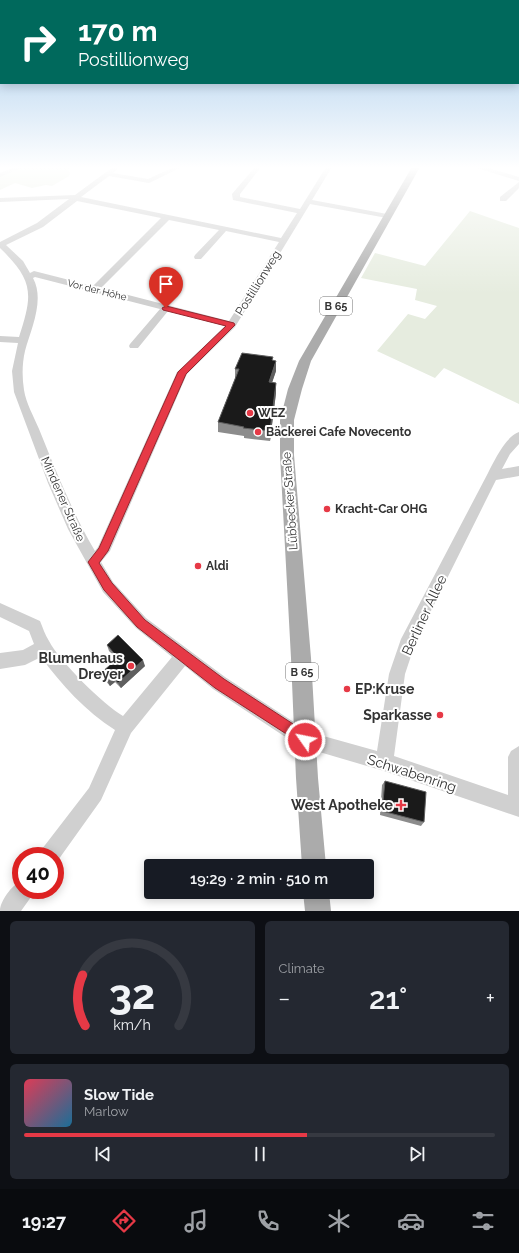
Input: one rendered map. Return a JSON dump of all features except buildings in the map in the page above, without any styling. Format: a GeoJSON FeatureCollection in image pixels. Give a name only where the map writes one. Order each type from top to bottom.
{"type":"FeatureCollection","features":[{"type":"Feature","properties":{"kind":"main road","name":"Lübbecker Straße"},"geometry":{"type":"LineString","coordinates":[[314,859],[286,455],[287,420],[294,389],[304,362],[391,210]]}},
{"type":"Feature","properties":{"kind":"main road"},"geometry":{"type":"LineString","coordinates":[[317,899],[318,911]]}},
{"type":"Feature","properties":{"kind":"street"},"geometry":{"type":"LineString","coordinates":[[0,244],[32,230],[60,210]]}},
{"type":"Feature","properties":{"kind":"street"},"geometry":{"type":"LineString","coordinates":[[131,210],[284,241]]}},
{"type":"Feature","properties":{"kind":"street"},"geometry":{"type":"LineString","coordinates":[[294,210],[301,211]]}},
{"type":"Feature","properties":{"kind":"street"},"geometry":{"type":"LineString","coordinates":[[353,210],[387,216]]}},
{"type":"Feature","properties":{"kind":"street","name":"Postillionweg"},"geometry":{"type":"LineString","coordinates":[[93,562],[103,551],[182,372],[232,325],[301,211]]}},
{"type":"Feature","properties":{"kind":"street"},"geometry":{"type":"LineString","coordinates":[[95,289],[167,217]]}},
{"type":"Feature","properties":{"kind":"street"},"geometry":{"type":"LineString","coordinates":[[198,257],[224,229]]}},
{"type":"Feature","properties":{"kind":"street","name":"Mindener Straße"},"geometry":{"type":"LineString","coordinates":[[0,244],[19,260],[29,276],[33,299],[31,317],[17,372],[16,381],[19,392],[54,483],[75,529],[108,587],[141,624],[183,657],[219,684],[305,740]]}},
{"type":"Feature","properties":{"kind":"street","name":"Vor der Höhe"},"geometry":{"type":"LineString","coordinates":[[29,276],[34,274],[232,325]]}},
{"type":"Feature","properties":{"kind":"street"},"geometry":{"type":"LineString","coordinates":[[134,346],[166,308]]}},
{"type":"Feature","properties":{"kind":"street"},"geometry":{"type":"LineString","coordinates":[[0,338],[24,340]]}},
{"type":"Feature","properties":{"kind":"street","name":"Berliner Allee"},"geometry":{"type":"LineString","coordinates":[[384,762],[397,674],[409,640],[492,476],[506,451],[519,436]]}},
{"type":"Feature","properties":{"kind":"street"},"geometry":{"type":"LineString","coordinates":[[492,476],[519,471]]}},
{"type":"Feature","properties":{"kind":"street"},"geometry":{"type":"LineString","coordinates":[[0,610],[35,626],[43,647],[63,674],[107,716],[125,727]]}},
{"type":"Feature","properties":{"kind":"street"},"geometry":{"type":"LineString","coordinates":[[0,661],[25,657],[43,647]]}},
{"type":"Feature","properties":{"kind":"street"},"geometry":{"type":"LineString","coordinates":[[56,847],[95,794],[125,727],[183,657]]}},
{"type":"Feature","properties":{"kind":"street","name":"Schwabenring"},"geometry":{"type":"LineString","coordinates":[[305,740],[384,762],[518,808]]}},
{"type":"Feature","properties":{"kind":"street"},"geometry":{"type":"LineString","coordinates":[[518,808],[517,757],[519,755]]}},
{"type":"Feature","properties":{"kind":"street"},"geometry":{"type":"LineString","coordinates":[[8,911],[17,899]]}},
{"type":"Feature","properties":{"kind":"shaded area"},"geometry":{"type":"Polygon","coordinates":[[[470,211],[519,228],[519,404],[444,368],[435,378],[377,351],[408,314],[425,319],[437,306],[415,300],[417,289],[361,278],[375,253],[425,266],[470,211]]]}},
{"type":"Feature","properties":{"kind":"place","name":"WEZ"},"geometry":{"type":"Point","coordinates":[250,413]}},
{"type":"Feature","properties":{"kind":"place","name":"Bäckerei Cafe Novecento"},"geometry":{"type":"Point","coordinates":[258,432]}},
{"type":"Feature","properties":{"kind":"place","name":"Kracht-Car OHG"},"geometry":{"type":"Point","coordinates":[327,509]}},
{"type":"Feature","properties":{"kind":"place","name":"Aldi"},"geometry":{"type":"Point","coordinates":[198,566]}},
{"type":"Feature","properties":{"kind":"place","name":"Blumenhaus Dreyer"},"geometry":{"type":"Point","coordinates":[131,666]}},
{"type":"Feature","properties":{"kind":"place","name":"EP:Kruse"},"geometry":{"type":"Point","coordinates":[347,689]}},
{"type":"Feature","properties":{"kind":"place","name":"Sparkasse"},"geometry":{"type":"Point","coordinates":[440,715]}},
{"type":"Feature","properties":{"kind":"place","name":"West Apotheke"},"geometry":{"type":"Point","coordinates":[401,805]}},
{"type":"Feature","properties":{"kind":"route"},"geometry":{"type":"LineString","coordinates":[[166,308],[232,325],[182,372],[103,551],[93,562],[108,587],[141,624],[219,684],[305,740]]}}]}
